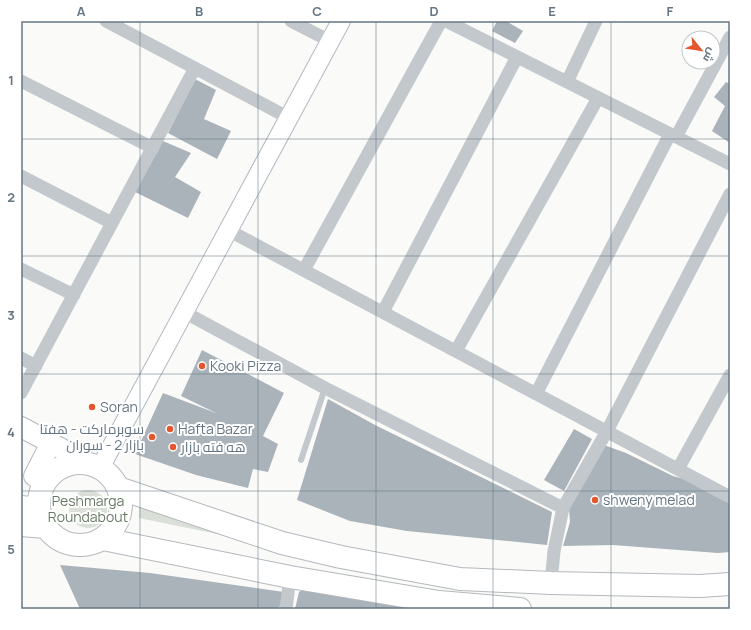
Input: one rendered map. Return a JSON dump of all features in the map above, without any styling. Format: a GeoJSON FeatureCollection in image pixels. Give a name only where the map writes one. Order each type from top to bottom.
{"type":"FeatureCollection","features":[{"type":"Feature","properties":{"kind":"highway"},"geometry":{"type":"LineString","coordinates":[[21,525],[35,514],[40,495],[33,475],[53,473],[64,466],[76,463],[94,466],[111,476],[118,488],[122,505],[120,516],[115,527],[103,539],[85,546],[72,545],[54,537],[35,514]]}},
{"type":"Feature","properties":{"kind":"highway"},"geometry":{"type":"LineString","coordinates":[[118,488],[282,543],[341,557],[460,579],[551,584],[700,586],[730,584]]}},
{"type":"Feature","properties":{"kind":"highway"},"geometry":{"type":"LineString","coordinates":[[103,539],[290,577],[439,602],[520,609]]}},
{"type":"Feature","properties":{"kind":"main road"},"geometry":{"type":"LineString","coordinates":[[21,427],[94,466],[184,312],[341,21]]}},
{"type":"Feature","properties":{"kind":"main road"},"geometry":{"type":"LineString","coordinates":[[33,475],[51,443]]}},
{"type":"Feature","properties":{"kind":"street"},"geometry":{"type":"LineString","coordinates":[[106,21],[289,118]]}},
{"type":"Feature","properties":{"kind":"street"},"geometry":{"type":"LineString","coordinates":[[291,21],[330,41]]}},
{"type":"Feature","properties":{"kind":"street"},"geometry":{"type":"LineString","coordinates":[[304,270],[441,21]]}},
{"type":"Feature","properties":{"kind":"street"},"geometry":{"type":"LineString","coordinates":[[446,21],[730,164]]}},
{"type":"Feature","properties":{"kind":"street"},"geometry":{"type":"LineString","coordinates":[[566,82],[596,21]]}},
{"type":"Feature","properties":{"kind":"street"},"geometry":{"type":"LineString","coordinates":[[536,394],[673,136],[730,37]]}},
{"type":"Feature","properties":{"kind":"street"},"geometry":{"type":"LineString","coordinates":[[383,312],[518,57]]}},
{"type":"Feature","properties":{"kind":"street"},"geometry":{"type":"LineString","coordinates":[[21,393],[195,68]]}},
{"type":"Feature","properties":{"kind":"street"},"geometry":{"type":"LineString","coordinates":[[21,81],[153,148]]}},
{"type":"Feature","properties":{"kind":"street"},"geometry":{"type":"LineString","coordinates":[[456,351],[598,98]]}},
{"type":"Feature","properties":{"kind":"street"},"geometry":{"type":"LineString","coordinates":[[21,176],[112,223]]}},
{"type":"Feature","properties":{"kind":"street"},"geometry":{"type":"LineString","coordinates":[[551,584],[554,550],[563,508],[607,431],[730,194]]}},
{"type":"Feature","properties":{"kind":"street"},"geometry":{"type":"LineString","coordinates":[[228,230],[730,497]]}},
{"type":"Feature","properties":{"kind":"street"},"geometry":{"type":"LineString","coordinates":[[21,269],[74,295]]}},
{"type":"Feature","properties":{"kind":"street"},"geometry":{"type":"LineString","coordinates":[[184,312],[325,388],[563,508]]}},
{"type":"Feature","properties":{"kind":"street"},"geometry":{"type":"LineString","coordinates":[[21,358],[36,366]]}},
{"type":"Feature","properties":{"kind":"street"},"geometry":{"type":"LineString","coordinates":[[678,469],[730,374]]}},
{"type":"Feature","properties":{"kind":"street"},"geometry":{"type":"LineString","coordinates":[[286,609],[290,577]]}},
{"type":"Feature","properties":{"kind":"lane"},"geometry":{"type":"LineString","coordinates":[[301,460],[325,388]]}},
{"type":"Feature","properties":{"kind":"green space","name":"Peshmarga Roundabout"},"geometry":{"type":"Polygon","coordinates":[[[84,490],[92,490],[102,495],[106,502],[106,516],[102,523],[92,528],[84,528],[74,523],[72,520],[69,513],[69,505],[74,495],[77,493],[84,490]]]}},
{"type":"Feature","properties":{"kind":"green space"},"geometry":{"type":"Polygon","coordinates":[[[139,498],[251,541],[139,518],[139,498]]]}},
{"type":"Feature","properties":{"kind":"building"},"geometry":{"type":"Polygon","coordinates":[[[497,21],[506,21],[523,31],[515,43],[492,31],[497,21]]]}},
{"type":"Feature","properties":{"kind":"building"},"geometry":{"type":"Polygon","coordinates":[[[195,79],[216,90],[204,119],[231,131],[217,159],[168,133],[195,79]]]}},
{"type":"Feature","properties":{"kind":"building"},"geometry":{"type":"Polygon","coordinates":[[[726,82],[730,84],[730,143],[712,131],[725,106],[714,97],[726,82]]]}},
{"type":"Feature","properties":{"kind":"building"},"geometry":{"type":"Polygon","coordinates":[[[163,141],[191,153],[175,177],[201,192],[188,218],[135,192],[163,141]]]}},
{"type":"Feature","properties":{"kind":"building"},"geometry":{"type":"Polygon","coordinates":[[[202,350],[284,393],[263,436],[278,444],[268,472],[253,469],[248,488],[196,475],[135,454],[163,393],[216,413],[181,396],[202,350]]]}},
{"type":"Feature","properties":{"kind":"building"},"geometry":{"type":"Polygon","coordinates":[[[328,399],[375,425],[552,512],[547,545],[407,531],[350,521],[297,500],[328,399]]]}},
{"type":"Feature","properties":{"kind":"building"},"geometry":{"type":"Polygon","coordinates":[[[574,429],[592,439],[564,491],[544,480],[574,429]]]}},
{"type":"Feature","properties":{"kind":"building"},"geometry":{"type":"Polygon","coordinates":[[[604,445],[626,453],[673,476],[688,480],[730,501],[730,552],[718,553],[613,545],[563,546],[570,522],[569,509],[604,445]]]}},
{"type":"Feature","properties":{"kind":"building"},"geometry":{"type":"Polygon","coordinates":[[[60,565],[150,573],[284,592],[282,604],[277,609],[80,609],[60,565]]]}},
{"type":"Feature","properties":{"kind":"building"},"geometry":{"type":"Polygon","coordinates":[[[308,587],[421,609],[295,609],[299,592],[308,587]]]}},
{"type":"Feature","properties":{"kind":"place","name":"Kooki Pizza"},"geometry":{"type":"Point","coordinates":[202,366]}},
{"type":"Feature","properties":{"kind":"place","name":"Soran"},"geometry":{"type":"Point","coordinates":[92,407]}},
{"type":"Feature","properties":{"kind":"place","name":"Hafta Bazar"},"geometry":{"type":"Point","coordinates":[170,429]}},
{"type":"Feature","properties":{"kind":"place","name":"سوبرماركت - هفتا بازار 2 - سوران"},"geometry":{"type":"Point","coordinates":[152,437]}},
{"type":"Feature","properties":{"kind":"place","name":"هه فته بازار"},"geometry":{"type":"Point","coordinates":[173,447]}},
{"type":"Feature","properties":{"kind":"place","name":"shweny melad"},"geometry":{"type":"Point","coordinates":[595,500]}}]}
